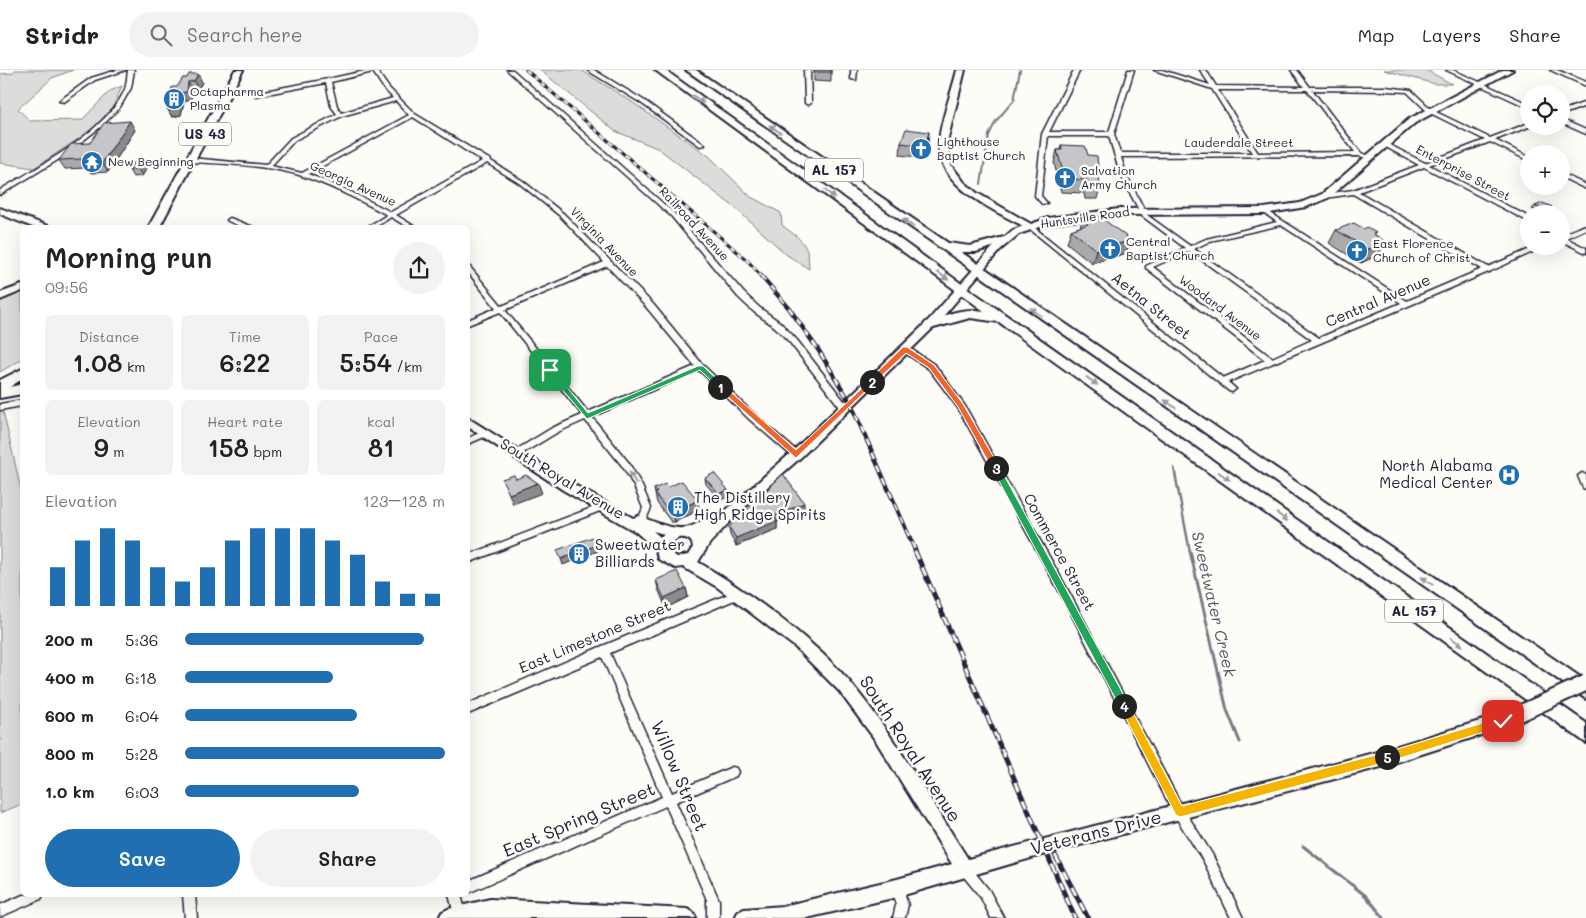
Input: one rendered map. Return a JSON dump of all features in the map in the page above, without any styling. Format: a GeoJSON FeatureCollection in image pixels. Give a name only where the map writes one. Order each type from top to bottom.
{"type":"FeatureCollection","features":[{"type":"Feature","properties":{"kind":"highway","name":"US 43"},"geometry":{"type":"LineString","coordinates":[[155,225],[239,70]]}},
{"type":"Feature","properties":{"kind":"highway","name":"AL 157"},"geometry":{"type":"LineString","coordinates":[[659,70],[962,290],[1586,734]]}},
{"type":"Feature","properties":{"kind":"highway","name":"AL 157"},"geometry":{"type":"LineString","coordinates":[[690,70],[935,242],[1586,691]]}},
{"type":"Feature","properties":{"kind":"highway"},"geometry":{"type":"LineString","coordinates":[[935,242],[964,250],[975,250],[1004,240]]}},
{"type":"Feature","properties":{"kind":"highway"},"geometry":{"type":"LineString","coordinates":[[930,325],[968,313],[981,313],[1014,326]]}},
{"type":"Feature","properties":{"kind":"highway"},"geometry":{"type":"LineString","coordinates":[[0,377],[20,368]]}},
{"type":"Feature","properties":{"kind":"highway"},"geometry":{"type":"LineString","coordinates":[[0,386],[20,375]]}},
{"type":"Feature","properties":{"kind":"highway"},"geometry":{"type":"LineString","coordinates":[[0,393],[20,388]]}},
{"type":"Feature","properties":{"kind":"main road"},"geometry":{"type":"LineString","coordinates":[[961,70],[943,142],[947,165],[961,184],[974,195],[1028,226]]}},
{"type":"Feature","properties":{"kind":"main road","name":"Huntsville Road"},"geometry":{"type":"LineString","coordinates":[[699,550],[705,539],[733,511],[796,455],[930,325],[1004,240],[1028,226],[1080,217],[1142,211],[1264,212],[1293,208],[1325,196],[1412,121],[1509,70]]}},
{"type":"Feature","properties":{"kind":"main road"},"geometry":{"type":"LineString","coordinates":[[0,212],[37,225]]}},
{"type":"Feature","properties":{"kind":"main road"},"geometry":{"type":"LineString","coordinates":[[0,297],[20,289]]}},
{"type":"Feature","properties":{"kind":"main road","name":"South Royal Avenue"},"geometry":{"type":"LineString","coordinates":[[470,423],[602,507],[636,521],[680,533]]}},
{"type":"Feature","properties":{"kind":"main road","name":"Huntsville Road"},"geometry":{"type":"LineString","coordinates":[[680,533],[694,531],[733,511]]}},
{"type":"Feature","properties":{"kind":"main road","name":"South Royal Avenue"},"geometry":{"type":"LineString","coordinates":[[636,521],[662,547]]}},
{"type":"Feature","properties":{"kind":"main road"},"geometry":{"type":"LineString","coordinates":[[680,533],[698,539],[699,550],[686,562],[670,561],[663,555],[662,547],[666,538],[680,533]]}},
{"type":"Feature","properties":{"kind":"main road","name":"South Royal Avenue"},"geometry":{"type":"LineString","coordinates":[[699,550],[722,583]]}},
{"type":"Feature","properties":{"kind":"main road","name":"South Royal Avenue"},"geometry":{"type":"LineString","coordinates":[[686,562],[722,583],[800,644],[844,686],[881,736],[964,868]]}},
{"type":"Feature","properties":{"kind":"main road","name":"Veterans Drive"},"geometry":{"type":"LineString","coordinates":[[744,918],[783,915],[897,888],[964,868],[1381,759],[1503,721],[1586,683]]}},
{"type":"Feature","properties":{"kind":"main road"},"geometry":{"type":"LineString","coordinates":[[456,917],[490,908],[520,908],[687,918]]}},
{"type":"Feature","properties":{"kind":"street"},"geometry":{"type":"LineString","coordinates":[[62,101],[93,80],[123,70]]}},
{"type":"Feature","properties":{"kind":"street"},"geometry":{"type":"LineString","coordinates":[[0,193],[96,130],[118,106],[127,92],[132,77],[131,70]]}},
{"type":"Feature","properties":{"kind":"street"},"geometry":{"type":"LineString","coordinates":[[256,94],[328,82],[375,70]]}},
{"type":"Feature","properties":{"kind":"street","name":"Virginia Avenue"},"geometry":{"type":"LineString","coordinates":[[375,70],[387,89],[413,115],[521,182],[562,215],[650,306],[700,367],[752,417],[796,455]]}},
{"type":"Feature","properties":{"kind":"street","name":"Railroad Avenue"},"geometry":{"type":"LineString","coordinates":[[510,70],[674,216],[741,295],[757,310],[778,325],[794,342],[845,408]]}},
{"type":"Feature","properties":{"kind":"street"},"geometry":{"type":"LineString","coordinates":[[590,70],[643,102],[702,145]]}},
{"type":"Feature","properties":{"kind":"street"},"geometry":{"type":"LineString","coordinates":[[807,70],[808,103]]}},
{"type":"Feature","properties":{"kind":"street"},"geometry":{"type":"LineString","coordinates":[[854,70],[854,79]]}},
{"type":"Feature","properties":{"kind":"street"},"geometry":{"type":"LineString","coordinates":[[1044,203],[1038,196],[1045,134],[1077,70]]}},
{"type":"Feature","properties":{"kind":"street"},"geometry":{"type":"LineString","coordinates":[[1131,70],[1110,134],[1123,174],[1142,211],[1318,340]]}},
{"type":"Feature","properties":{"kind":"street"},"geometry":{"type":"LineString","coordinates":[[1157,70],[1215,88],[1400,89],[1412,93],[1430,111],[1520,155]]}},
{"type":"Feature","properties":{"kind":"street"},"geometry":{"type":"LineString","coordinates":[[1203,70],[1256,154]]}},
{"type":"Feature","properties":{"kind":"street"},"geometry":{"type":"LineString","coordinates":[[1294,70],[1359,154],[1370,158]]}},
{"type":"Feature","properties":{"kind":"street"},"geometry":{"type":"LineString","coordinates":[[1449,70],[1520,102]]}},
{"type":"Feature","properties":{"kind":"street"},"geometry":{"type":"LineString","coordinates":[[1553,70],[1586,84]]}},
{"type":"Feature","properties":{"kind":"street"},"geometry":{"type":"LineString","coordinates":[[328,82],[334,106],[340,115]]}},
{"type":"Feature","properties":{"kind":"street"},"geometry":{"type":"LineString","coordinates":[[267,167],[294,139],[340,115],[397,99]]}},
{"type":"Feature","properties":{"kind":"street"},"geometry":{"type":"LineString","coordinates":[[1570,110],[1586,104]]}},
{"type":"Feature","properties":{"kind":"street"},"geometry":{"type":"LineString","coordinates":[[302,174],[413,115]]}},
{"type":"Feature","properties":{"kind":"street"},"geometry":{"type":"LineString","coordinates":[[1570,125],[1586,132]]}},
{"type":"Feature","properties":{"kind":"street"},"geometry":{"type":"LineString","coordinates":[[1325,196],[1354,192],[1422,164],[1520,128]]}},
{"type":"Feature","properties":{"kind":"street"},"geometry":{"type":"LineString","coordinates":[[1045,134],[1110,134]]}},
{"type":"Feature","properties":{"kind":"street","name":"Enterprise Street"},"geometry":{"type":"LineString","coordinates":[[1386,145],[1520,215]]}},
{"type":"Feature","properties":{"kind":"street","name":"Lauderdale Street"},"geometry":{"type":"LineString","coordinates":[[1118,154],[1359,154]]}},
{"type":"Feature","properties":{"kind":"street","name":"Georgia Avenue"},"geometry":{"type":"LineString","coordinates":[[191,160],[267,167],[302,174],[392,214],[409,225]]}},
{"type":"Feature","properties":{"kind":"street"},"geometry":{"type":"LineString","coordinates":[[373,225],[488,160]]}},
{"type":"Feature","properties":{"kind":"street"},"geometry":{"type":"LineString","coordinates":[[1570,179],[1586,187]]}},
{"type":"Feature","properties":{"kind":"street"},"geometry":{"type":"LineString","coordinates":[[1354,192],[1488,270]]}},
{"type":"Feature","properties":{"kind":"street"},"geometry":{"type":"LineString","coordinates":[[1264,212],[1406,303]]}},
{"type":"Feature","properties":{"kind":"street"},"geometry":{"type":"LineString","coordinates":[[230,220],[243,225]]}},
{"type":"Feature","properties":{"kind":"street","name":"Woodard Avenue"},"geometry":{"type":"LineString","coordinates":[[1271,361],[1148,267],[1208,240],[1281,223]]}},
{"type":"Feature","properties":{"kind":"street","name":"Aetna Street"},"geometry":{"type":"LineString","coordinates":[[1028,226],[1232,389]]}},
{"type":"Feature","properties":{"kind":"street"},"geometry":{"type":"LineString","coordinates":[[1570,234],[1586,227]]}},
{"type":"Feature","properties":{"kind":"street"},"geometry":{"type":"LineString","coordinates":[[1570,243],[1586,251]]}},
{"type":"Feature","properties":{"kind":"street","name":"Central Avenue"},"geometry":{"type":"LineString","coordinates":[[1223,381],[1522,255]]}},
{"type":"Feature","properties":{"kind":"street"},"geometry":{"type":"LineString","coordinates":[[470,322],[607,263]]}},
{"type":"Feature","properties":{"kind":"street"},"geometry":{"type":"LineString","coordinates":[[470,270],[626,466],[638,486],[647,508],[636,521]]}},
{"type":"Feature","properties":{"kind":"street","name":"Commerce Street"},"geometry":{"type":"LineString","coordinates":[[905,349],[932,366],[961,406],[1066,595],[1180,812],[1208,858],[1237,918]]}},
{"type":"Feature","properties":{"kind":"street"},"geometry":{"type":"LineString","coordinates":[[517,453],[547,434],[700,367]]}},
{"type":"Feature","properties":{"kind":"street"},"geometry":{"type":"LineString","coordinates":[[0,407],[20,403]]}},
{"type":"Feature","properties":{"kind":"street"},"geometry":{"type":"LineString","coordinates":[[470,440],[486,433]]}},
{"type":"Feature","properties":{"kind":"street"},"geometry":{"type":"LineString","coordinates":[[1582,476],[1586,486]]}},
{"type":"Feature","properties":{"kind":"street"},"geometry":{"type":"LineString","coordinates":[[470,558],[602,507]]}},
{"type":"Feature","properties":{"kind":"street","name":"East Limestone Street"},"geometry":{"type":"LineString","coordinates":[[470,708],[736,595]]}},
{"type":"Feature","properties":{"kind":"street","name":"Willow Street"},"geometry":{"type":"LineString","coordinates":[[604,650],[653,758],[713,900],[713,918]]}},
{"type":"Feature","properties":{"kind":"street","name":"East Spring Street"},"geometry":{"type":"LineString","coordinates":[[470,886],[732,772]]}},
{"type":"Feature","properties":{"kind":"street","name":"South Royal Avenue"},"geometry":{"type":"LineString","coordinates":[[964,868],[985,894],[998,918]]}},
{"type":"Feature","properties":{"kind":"street"},"geometry":{"type":"LineString","coordinates":[[897,888],[902,905],[899,918]]}},
{"type":"Feature","properties":{"kind":"street"},"geometry":{"type":"LineString","coordinates":[[0,911],[32,897]]}},
{"type":"Feature","properties":{"kind":"street"},"geometry":{"type":"LineString","coordinates":[[189,897],[191,918]]}},
{"type":"Feature","properties":{"kind":"street"},"geometry":{"type":"LineString","coordinates":[[455,897],[456,917]]}},
{"type":"Feature","properties":{"kind":"shaded area"},"geometry":{"type":"Polygon","coordinates":[[[15,70],[73,70],[52,78],[18,109],[30,121],[82,120],[110,91],[122,86],[113,107],[89,132],[34,168],[0,163],[0,74],[12,73],[15,70]]]}},
{"type":"Feature","properties":{"kind":"shaded area"},"geometry":{"type":"Polygon","coordinates":[[[540,70],[581,70],[632,102],[709,156],[751,197],[781,213],[782,225],[803,243],[809,260],[809,269],[787,255],[734,207],[659,149],[615,131],[540,70]]]}},
{"type":"Feature","properties":{"kind":"shaded area"},"geometry":{"type":"Polygon","coordinates":[[[1384,70],[1426,70],[1452,84],[1435,84],[1384,70]]]}},
{"type":"Feature","properties":{"kind":"shaded area"},"geometry":{"type":"Polygon","coordinates":[[[20,293],[20,360],[0,372],[0,302],[20,293]]]}},
{"type":"Feature","properties":{"kind":"shaded area"},"geometry":{"type":"Polygon","coordinates":[[[3,411],[20,485],[20,805],[0,813],[0,412],[3,411]]]}},
{"type":"Feature","properties":{"kind":"building"},"geometry":{"type":"Polygon","coordinates":[[[814,70],[831,70],[831,72],[814,72],[814,70]]]}},
{"type":"Feature","properties":{"kind":"building"},"geometry":{"type":"Polygon","coordinates":[[[189,74],[198,74],[194,81],[188,82],[187,92],[179,93],[176,107],[167,108],[172,87],[177,87],[183,78],[187,78],[189,74]]]}},
{"type":"Feature","properties":{"kind":"building"},"geometry":{"type":"Polygon","coordinates":[[[130,121],[102,163],[85,165],[82,159],[59,160],[71,144],[90,143],[104,123],[130,121]]]}},
{"type":"Feature","properties":{"kind":"building"},"geometry":{"type":"Polygon","coordinates":[[[906,129],[929,132],[925,146],[901,143],[906,129]]]}},
{"type":"Feature","properties":{"kind":"building"},"geometry":{"type":"Polygon","coordinates":[[[1061,145],[1085,146],[1088,155],[1097,156],[1100,186],[1089,186],[1087,180],[1065,179],[1057,150],[1062,150],[1061,145]]]}},
{"type":"Feature","properties":{"kind":"building"},"geometry":{"type":"Polygon","coordinates":[[[134,162],[143,162],[138,169],[129,170],[134,162]]]}},
{"type":"Feature","properties":{"kind":"building"},"geometry":{"type":"Polygon","coordinates":[[[1094,214],[1131,240],[1096,250],[1071,230],[1088,224],[1083,218],[1094,214]]]}},
{"type":"Feature","properties":{"kind":"building"},"geometry":{"type":"Polygon","coordinates":[[[1354,223],[1364,229],[1367,227],[1376,233],[1373,234],[1386,242],[1368,249],[1336,230],[1354,223]]]}},
{"type":"Feature","properties":{"kind":"building"},"geometry":{"type":"Polygon","coordinates":[[[714,473],[728,490],[719,494],[705,478],[714,473]]]}},
{"type":"Feature","properties":{"kind":"building"},"geometry":{"type":"Polygon","coordinates":[[[783,474],[804,503],[774,516],[777,521],[736,538],[729,527],[783,474]]]}},
{"type":"Feature","properties":{"kind":"building"},"geometry":{"type":"Polygon","coordinates":[[[514,475],[516,479],[526,475],[538,483],[509,494],[502,479],[514,475]]]}},
{"type":"Feature","properties":{"kind":"building"},"geometry":{"type":"Polygon","coordinates":[[[682,481],[698,500],[673,513],[669,512],[655,494],[657,492],[654,489],[665,484],[668,487],[682,481]]]}},
{"type":"Feature","properties":{"kind":"building"},"geometry":{"type":"Polygon","coordinates":[[[593,537],[597,545],[561,559],[557,550],[593,537]]]}},
{"type":"Feature","properties":{"kind":"building"},"geometry":{"type":"Polygon","coordinates":[[[677,571],[686,588],[664,598],[656,580],[677,571]]]}},
{"type":"Feature","properties":{"kind":"waterway","name":"Sweetwater Creek"},"geometry":{"type":"LineString","coordinates":[[981,184],[989,135],[996,121],[1014,100],[1020,70]]}},
{"type":"Feature","properties":{"kind":"waterway","name":"Sweetwater Creek"},"geometry":{"type":"LineString","coordinates":[[1174,468],[1190,552]]}},
{"type":"Feature","properties":{"kind":"waterway","name":"Sweetwater Creek"},"geometry":{"type":"LineString","coordinates":[[1190,551],[1227,710],[1240,742]]}},
{"type":"Feature","properties":{"kind":"waterway","name":"Sweetwater Creek"},"geometry":{"type":"LineString","coordinates":[[1303,846],[1366,896],[1384,918]]}},
{"type":"Feature","properties":{"kind":"railway"},"geometry":{"type":"LineString","coordinates":[[526,70],[748,261],[762,277]]}},
{"type":"Feature","properties":{"kind":"railway"},"geometry":{"type":"LineString","coordinates":[[761,276],[789,308],[819,351],[850,402],[916,552]]}},
{"type":"Feature","properties":{"kind":"railway"},"geometry":{"type":"LineString","coordinates":[[915,551],[1075,918]]}},
{"type":"Feature","properties":{"kind":"railway"},"geometry":{"type":"LineString","coordinates":[[1055,855],[1088,918]]}},
{"type":"Feature","properties":{"kind":"place","name":"Octapharma Plasma"},"geometry":{"type":"Point","coordinates":[174,99]}},
{"type":"Feature","properties":{"kind":"place","name":"Lighthouse Baptist Church"},"geometry":{"type":"Point","coordinates":[921,149]}},
{"type":"Feature","properties":{"kind":"place","name":"New Beginning"},"geometry":{"type":"Point","coordinates":[92,162]}},
{"type":"Feature","properties":{"kind":"place","name":"Salvation Army Church"},"geometry":{"type":"Point","coordinates":[1065,178]}},
{"type":"Feature","properties":{"kind":"place","name":"Central Baptist Church"},"geometry":{"type":"Point","coordinates":[1110,249]}},
{"type":"Feature","properties":{"kind":"place","name":"East Florence Church of Christ"},"geometry":{"type":"Point","coordinates":[1357,251]}},
{"type":"Feature","properties":{"kind":"place","name":"North Alabama Medical Center"},"geometry":{"type":"Point","coordinates":[1509,475]}},
{"type":"Feature","properties":{"kind":"place","name":"The Distillery High Ridge Spirits"},"geometry":{"type":"Point","coordinates":[678,507]}},
{"type":"Feature","properties":{"kind":"place","name":"Sweetwater Billiards"},"geometry":{"type":"Point","coordinates":[579,554]}},
{"type":"Feature","properties":{"kind":"route"},"geometry":{"type":"LineString","coordinates":[[550,370],[587,417],[700,367],[752,417],[796,455],[905,349],[932,366],[948,385],[961,406],[1004,483],[1066,595],[1180,812],[1246,793],[1381,759],[1503,721]]}}]}
